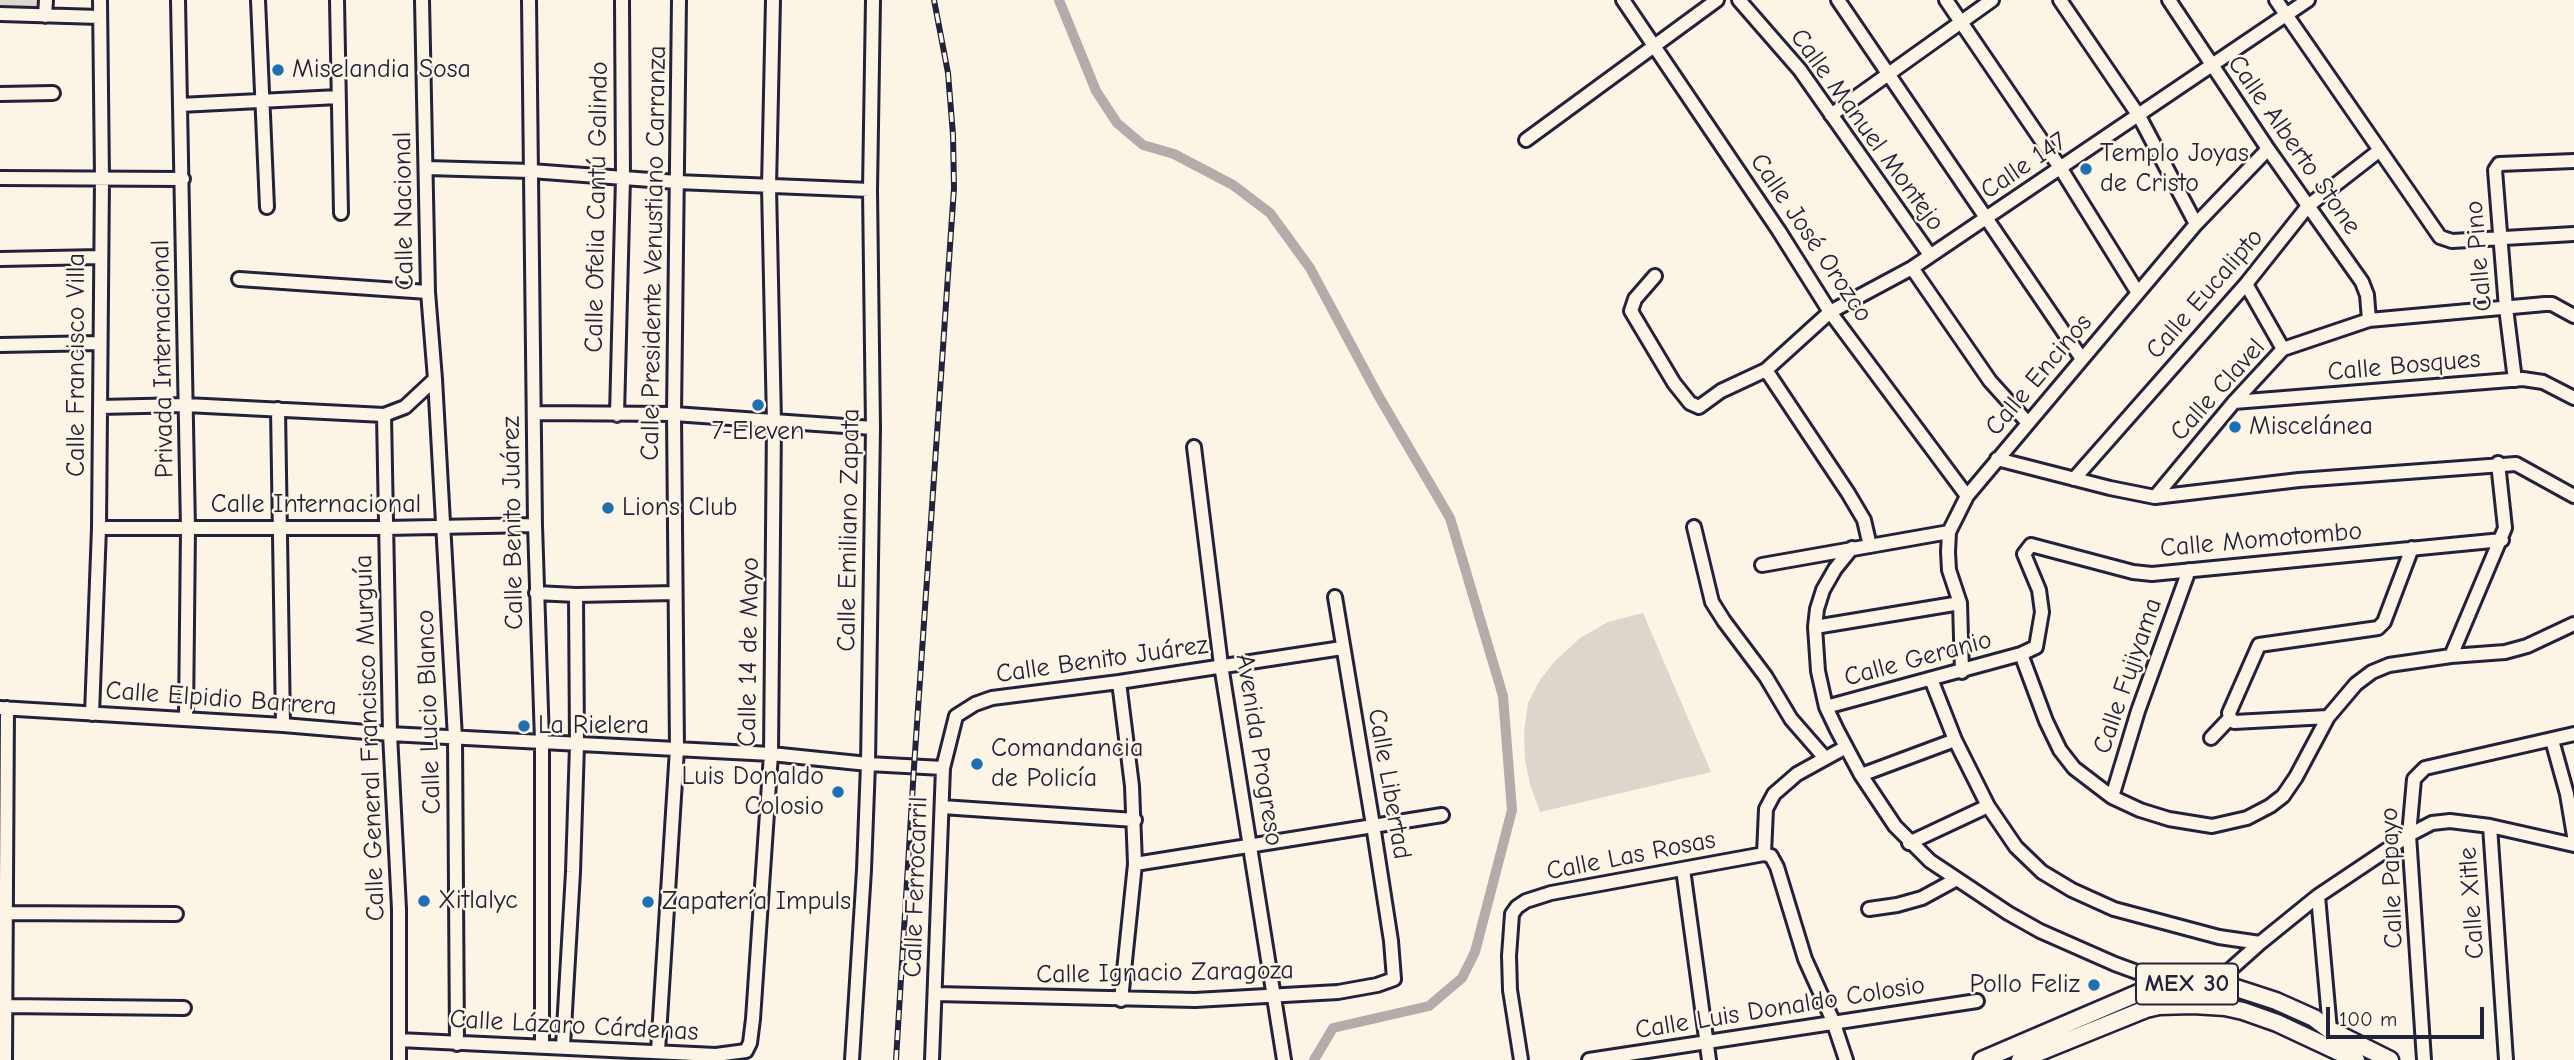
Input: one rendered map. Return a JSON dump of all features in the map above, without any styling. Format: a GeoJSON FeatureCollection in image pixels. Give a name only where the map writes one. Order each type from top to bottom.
{"type":"FeatureCollection","features":[{"type":"Feature","properties":{"kind":"main road","name":"MEX 30"},"geometry":{"type":"LineString","coordinates":[[1982,1060],[2117,1000],[2157,985],[2171,984],[2233,987],[2276,1001],[2314,1018],[2330,1030],[2390,1060]]}},
{"type":"Feature","properties":{"kind":"main road","name":"MEX 30"},"geometry":{"type":"LineString","coordinates":[[2020,1060],[2146,1009],[2184,1005],[2208,1005],[2243,1011],[2277,1023],[2357,1060]]}},
{"type":"Feature","properties":{"kind":"street"},"geometry":{"type":"LineString","coordinates":[[46,0],[46,16]]}},
{"type":"Feature","properties":{"kind":"street","name":"Calle Francisco Villa"},"geometry":{"type":"LineString","coordinates":[[92,714],[99,528],[102,178],[100,0]]}},
{"type":"Feature","properties":{"kind":"street","name":"Privada Internacional"},"geometry":{"type":"LineString","coordinates":[[178,0],[188,529],[186,718]]}},
{"type":"Feature","properties":{"kind":"street"},"geometry":{"type":"LineString","coordinates":[[258,0],[267,207]]}},
{"type":"Feature","properties":{"kind":"street"},"geometry":{"type":"LineString","coordinates":[[337,0],[341,213]]}},
{"type":"Feature","properties":{"kind":"street","name":"Calle Nacional"},"geometry":{"type":"LineString","coordinates":[[422,0],[428,292],[435,379]]}},
{"type":"Feature","properties":{"kind":"street","name":"Calle Benito Juárez"},"geometry":{"type":"LineString","coordinates":[[529,0],[536,593],[542,741],[542,1046]]}},
{"type":"Feature","properties":{"kind":"street","name":"Calle Ofelia Cantú Galindo"},"geometry":{"type":"LineString","coordinates":[[617,415],[623,178],[622,0]]}},
{"type":"Feature","properties":{"kind":"street","name":"Calle Presidente Venustiano Carranza"},"geometry":{"type":"LineString","coordinates":[[658,1051],[677,749],[674,414],[679,0]]}},
{"type":"Feature","properties":{"kind":"street","name":"Calle 14 de Mayo"},"geometry":{"type":"LineString","coordinates":[[746,1051],[753,1019],[771,754],[774,422],[769,187],[773,0]]}},
{"type":"Feature","properties":{"kind":"street","name":"Calle Emiliano Zapata"},"geometry":{"type":"LineString","coordinates":[[852,1060],[868,764],[873,428],[870,190],[873,0]]}},
{"type":"Feature","properties":{"kind":"street","name":"Calle José Orozco"},"geometry":{"type":"LineString","coordinates":[[1623,0],[1779,231],[1830,312],[1968,496]]}},
{"type":"Feature","properties":{"kind":"street"},"geometry":{"type":"LineString","coordinates":[[1527,140],[1717,0]]}},
{"type":"Feature","properties":{"kind":"street","name":"Calle Manuel Montejo"},"geometry":{"type":"LineString","coordinates":[[1739,0],[1800,70],[1930,255]]}},
{"type":"Feature","properties":{"kind":"street"},"geometry":{"type":"LineString","coordinates":[[1839,0],[2082,359]]}},
{"type":"Feature","properties":{"kind":"street"},"geometry":{"type":"LineString","coordinates":[[1946,0],[2061,169],[2138,293]]}},
{"type":"Feature","properties":{"kind":"street"},"geometry":{"type":"LineString","coordinates":[[1831,115],[1992,0]]}},
{"type":"Feature","properties":{"kind":"street"},"geometry":{"type":"LineString","coordinates":[[2060,0],[2139,116],[2196,224]]}},
{"type":"Feature","properties":{"kind":"street","name":"Calle Alberto Stone"},"geometry":{"type":"LineString","coordinates":[[2169,0],[2267,149],[2362,282],[2367,295],[2369,320]]}},
{"type":"Feature","properties":{"kind":"street"},"geometry":{"type":"LineString","coordinates":[[2276,0],[2440,237],[2446,240],[2574,234]]}},
{"type":"Feature","properties":{"kind":"street","name":"Calle 147"},"geometry":{"type":"LineString","coordinates":[[1655,276],[1635,299],[1631,311],[1664,367],[1690,403],[1699,407],[1721,391],[1766,370],[1830,312],[1912,268],[2308,0]]}},
{"type":"Feature","properties":{"kind":"street"},"geometry":{"type":"LineString","coordinates":[[0,14],[100,17]]}},
{"type":"Feature","properties":{"kind":"street"},"geometry":{"type":"LineString","coordinates":[[0,94],[53,93]]}},
{"type":"Feature","properties":{"kind":"street"},"geometry":{"type":"LineString","coordinates":[[180,105],[338,97]]}},
{"type":"Feature","properties":{"kind":"street","name":"Calle Encinos"},"geometry":{"type":"LineString","coordinates":[[1962,672],[1960,603],[1949,569],[1949,532],[1968,496],[2196,224],[2267,149]]}},
{"type":"Feature","properties":{"kind":"street","name":"Calle Eucalipto"},"geometry":{"type":"LineString","coordinates":[[2074,479],[2246,284],[2308,206],[2379,150]]}},
{"type":"Feature","properties":{"kind":"street","name":"Calle Pino"},"geometry":{"type":"LineString","coordinates":[[2515,380],[2505,308],[2495,170],[2499,164],[2574,161]]}},
{"type":"Feature","properties":{"kind":"street"},"geometry":{"type":"LineString","coordinates":[[426,168],[531,171],[677,182],[870,190]]}},
{"type":"Feature","properties":{"kind":"street"},"geometry":{"type":"LineString","coordinates":[[0,178],[183,179]]}},
{"type":"Feature","properties":{"kind":"street"},"geometry":{"type":"LineString","coordinates":[[0,259],[100,257]]}},
{"type":"Feature","properties":{"kind":"street","name":"Calle Manuel Montejo"},"geometry":{"type":"LineString","coordinates":[[1912,268],[1990,382],[2028,423]]}},
{"type":"Feature","properties":{"kind":"street"},"geometry":{"type":"LineString","coordinates":[[239,279],[428,292]]}},
{"type":"Feature","properties":{"kind":"street"},"geometry":{"type":"LineString","coordinates":[[2246,284],[2283,349]]}},
{"type":"Feature","properties":{"kind":"street","name":"Calle Clavel"},"geometry":{"type":"LineString","coordinates":[[2155,497],[2234,402],[2283,349],[2369,320],[2552,304],[2574,316]]}},
{"type":"Feature","properties":{"kind":"street"},"geometry":{"type":"LineString","coordinates":[[0,345],[100,343]]}},
{"type":"Feature","properties":{"kind":"street"},"geometry":{"type":"LineString","coordinates":[[1766,370],[1864,520],[1870,546]]}},
{"type":"Feature","properties":{"kind":"street"},"geometry":{"type":"LineString","coordinates":[[100,407],[186,405],[384,415],[405,407],[435,379]]}},
{"type":"Feature","properties":{"kind":"street","name":"Calle Lucio Blanco"},"geometry":{"type":"LineString","coordinates":[[435,379],[456,738],[457,1044]]}},
{"type":"Feature","properties":{"kind":"street","name":"Calle Bosques"},"geometry":{"type":"LineString","coordinates":[[2234,402],[2515,380],[2543,382],[2574,398]]}},
{"type":"Feature","properties":{"kind":"street"},"geometry":{"type":"LineString","coordinates":[[278,409],[283,725]]}},
{"type":"Feature","properties":{"kind":"street"},"geometry":{"type":"LineString","coordinates":[[534,413],[674,414],[873,428]]}},
{"type":"Feature","properties":{"kind":"street","name":"Calle General Francisco Murguía"},"geometry":{"type":"LineString","coordinates":[[384,415],[390,734],[399,909],[399,1060]]}},
{"type":"Feature","properties":{"kind":"street","name":"Avenida Progreso"},"geometry":{"type":"LineString","coordinates":[[1194,447],[1221,665],[1284,1060]]}},
{"type":"Feature","properties":{"kind":"street"},"geometry":{"type":"LineString","coordinates":[[1997,459],[2155,497],[2299,480],[2498,463],[2523,466],[2574,496]]}},
{"type":"Feature","properties":{"kind":"street"},"geometry":{"type":"LineString","coordinates":[[2451,656],[2505,528],[2498,463]]}},
{"type":"Feature","properties":{"kind":"street","name":"Calle Internacional"},"geometry":{"type":"LineString","coordinates":[[99,528],[535,525]]}},
{"type":"Feature","properties":{"kind":"street"},"geometry":{"type":"LineString","coordinates":[[1694,527],[1712,602],[1766,677],[1791,719],[1825,758]]}},
{"type":"Feature","properties":{"kind":"street"},"geometry":{"type":"LineString","coordinates":[[1762,565],[1949,532]]}},
{"type":"Feature","properties":{"kind":"street","name":"Calle Momotombo"},"geometry":{"type":"LineString","coordinates":[[2021,654],[2036,647],[2042,612],[2039,590],[2024,554],[2031,545],[2133,572],[2152,574],[2502,540]]}},
{"type":"Feature","properties":{"kind":"street"},"geometry":{"type":"LineString","coordinates":[[1852,548],[1835,569],[1816,609],[1818,671],[1826,708],[1880,805],[1909,843],[1955,880],[2040,931],[2115,964],[2171,984]]}},
{"type":"Feature","properties":{"kind":"street"},"geometry":{"type":"LineString","coordinates":[[2328,717],[2234,722],[2229,713],[2259,645],[2378,628],[2384,622],[2412,548]]}},
{"type":"Feature","properties":{"kind":"street","name":"Calle Fujiyama"},"geometry":{"type":"LineString","coordinates":[[2112,797],[2138,711],[2189,570]]}},
{"type":"Feature","properties":{"kind":"street"},"geometry":{"type":"LineString","coordinates":[[536,593],[675,593]]}},
{"type":"Feature","properties":{"kind":"street"},"geometry":{"type":"LineString","coordinates":[[564,1046],[576,595]]}},
{"type":"Feature","properties":{"kind":"street","name":"Calle Libertad"},"geometry":{"type":"LineString","coordinates":[[1335,597],[1391,941],[1394,979]]}},
{"type":"Feature","properties":{"kind":"street"},"geometry":{"type":"LineString","coordinates":[[1815,627],[1960,603]]}},
{"type":"Feature","properties":{"kind":"street"},"geometry":{"type":"LineString","coordinates":[[2021,654],[2060,750],[2074,768],[2112,797],[2140,810],[2212,826],[2247,818],[2283,796],[2328,717],[2356,684],[2372,672],[2389,665],[2505,652],[2527,646],[2574,624]]}},
{"type":"Feature","properties":{"kind":"street","name":"Calle Benito Juárez"},"geometry":{"type":"LineString","coordinates":[[956,716],[975,704],[992,698],[1119,682],[1342,648]]}},
{"type":"Feature","properties":{"kind":"street","name":"Calle Geranio"},"geometry":{"type":"LineString","coordinates":[[1826,708],[2021,654]]}},
{"type":"Feature","properties":{"kind":"street"},"geometry":{"type":"LineString","coordinates":[[1931,679],[1955,740],[1988,806],[2016,847],[2042,872],[2072,890],[2114,909],[2219,937],[2260,943]]}},
{"type":"Feature","properties":{"kind":"street"},"geometry":{"type":"LineString","coordinates":[[1119,682],[1135,820],[1135,864],[1121,1000]]}},
{"type":"Feature","properties":{"kind":"street"},"geometry":{"type":"LineString","coordinates":[[3,708],[5,1060]]}},
{"type":"Feature","properties":{"kind":"street","name":"Calle Elpidio Barrera"},"geometry":{"type":"LineString","coordinates":[[3,708],[571,744]]}},
{"type":"Feature","properties":{"kind":"street","name":"Calle Ferrocarril"},"geometry":{"type":"LineString","coordinates":[[932,1060],[943,768],[956,716]]}},
{"type":"Feature","properties":{"kind":"street"},"geometry":{"type":"LineString","coordinates":[[2211,738],[2230,718]]}},
{"type":"Feature","properties":{"kind":"street","name":"Calle Papayo"},"geometry":{"type":"LineString","coordinates":[[2424,1060],[2409,835],[2412,788],[2419,772],[2425,768],[2574,734]]}},
{"type":"Feature","properties":{"kind":"street"},"geometry":{"type":"LineString","coordinates":[[1861,775],[1955,740]]}},
{"type":"Feature","properties":{"kind":"street"},"geometry":{"type":"LineString","coordinates":[[2552,740],[2567,794],[2574,836]]}},
{"type":"Feature","properties":{"kind":"street"},"geometry":{"type":"LineString","coordinates":[[571,744],[771,754],[943,768]]}},
{"type":"Feature","properties":{"kind":"street"},"geometry":{"type":"LineString","coordinates":[[1846,747],[1797,774],[1774,794],[1766,809],[1764,854],[1771,856],[1777,867],[1801,950],[1833,1021],[1846,1060]]}},
{"type":"Feature","properties":{"kind":"street"},"geometry":{"type":"LineString","coordinates":[[1909,843],[1988,806]]}},
{"type":"Feature","properties":{"kind":"street"},"geometry":{"type":"LineString","coordinates":[[942,807],[1135,820]]}},
{"type":"Feature","properties":{"kind":"street"},"geometry":{"type":"LineString","coordinates":[[1135,864],[1441,815]]}},
{"type":"Feature","properties":{"kind":"street"},"geometry":{"type":"LineString","coordinates":[[2213,985],[2318,896],[2409,835],[2432,823],[2450,821],[2490,826],[2574,845]]}},
{"type":"Feature","properties":{"kind":"street","name":"Calle Xitle"},"geometry":{"type":"LineString","coordinates":[[2490,826],[2506,1060]]}},
{"type":"Feature","properties":{"kind":"street","name":"Calle Las Rosas"},"geometry":{"type":"LineString","coordinates":[[1521,1060],[1510,990],[1509,956],[1512,914],[1526,901],[1551,893],[1764,854]]}},
{"type":"Feature","properties":{"kind":"street"},"geometry":{"type":"LineString","coordinates":[[1684,869],[1709,1060]]}},
{"type":"Feature","properties":{"kind":"street"},"geometry":{"type":"LineString","coordinates":[[1869,909],[1922,898],[1955,880]]}},
{"type":"Feature","properties":{"kind":"street"},"geometry":{"type":"LineString","coordinates":[[2318,896],[2330,1030]]}},
{"type":"Feature","properties":{"kind":"street"},"geometry":{"type":"LineString","coordinates":[[3,913],[176,914]]}},
{"type":"Feature","properties":{"kind":"street","name":"Calle Ignacio Zaragoza"},"geometry":{"type":"LineString","coordinates":[[936,994],[1195,1000],[1338,992],[1394,979]]}},
{"type":"Feature","properties":{"kind":"street","name":"Calle Luis Donaldo Colosio"},"geometry":{"type":"LineString","coordinates":[[1590,1060],[1977,1001]]}},
{"type":"Feature","properties":{"kind":"street"},"geometry":{"type":"LineString","coordinates":[[4,1006],[184,1008]]}},
{"type":"Feature","properties":{"kind":"street","name":"Calle Lázaro Cárdenas"},"geometry":{"type":"LineString","coordinates":[[399,1040],[716,1055],[746,1051]]}},
{"type":"Feature","properties":{"kind":"shaded area"},"geometry":{"type":"Polygon","coordinates":[[[0,0],[49,0],[48,8],[0,7],[0,0]]]}},
{"type":"Feature","properties":{"kind":"shaded area"},"geometry":{"type":"Polygon","coordinates":[[[1643,613],[1711,772],[1540,812],[1525,760],[1524,732],[1528,703],[1540,680],[1554,662],[1580,638],[1608,622],[1643,613]]]}},
{"type":"Feature","properties":{"kind":"waterway"},"geometry":{"type":"LineString","coordinates":[[1059,0],[1096,91],[1117,123],[1143,145],[1174,154],[1233,185],[1270,213],[1310,268],[1378,395],[1450,518],[1503,696],[1512,810],[1475,952],[1462,978],[1429,1006],[1333,1028],[1314,1060]]}},
{"type":"Feature","properties":{"kind":"railway"},"geometry":{"type":"LineString","coordinates":[[896,1060],[954,188],[948,73],[934,0]]}},
{"type":"Feature","properties":{"kind":"place","name":"Miselandia Sosa"},"geometry":{"type":"Point","coordinates":[278,70]}},
{"type":"Feature","properties":{"kind":"place","name":"Templo Joyas de Cristo"},"geometry":{"type":"Point","coordinates":[2086,169]}},
{"type":"Feature","properties":{"kind":"place","name":"7-Eleven"},"geometry":{"type":"Point","coordinates":[758,405]}},
{"type":"Feature","properties":{"kind":"place","name":"Miscelánea"},"geometry":{"type":"Point","coordinates":[2235,427]}},
{"type":"Feature","properties":{"kind":"place","name":"Lions Club"},"geometry":{"type":"Point","coordinates":[608,508]}},
{"type":"Feature","properties":{"kind":"place","name":"La Rielera"},"geometry":{"type":"Point","coordinates":[524,726]}},
{"type":"Feature","properties":{"kind":"place","name":"Comandancia de Policía"},"geometry":{"type":"Point","coordinates":[977,764]}},
{"type":"Feature","properties":{"kind":"place","name":"Luis Donaldo Colosio"},"geometry":{"type":"Point","coordinates":[838,792]}},
{"type":"Feature","properties":{"kind":"place","name":"Xitlalyc"},"geometry":{"type":"Point","coordinates":[424,901]}},
{"type":"Feature","properties":{"kind":"place","name":"Zapatería Impuls"},"geometry":{"type":"Point","coordinates":[648,902]}},
{"type":"Feature","properties":{"kind":"place","name":"Pollo Feliz"},"geometry":{"type":"Point","coordinates":[2094,985]}}]}
